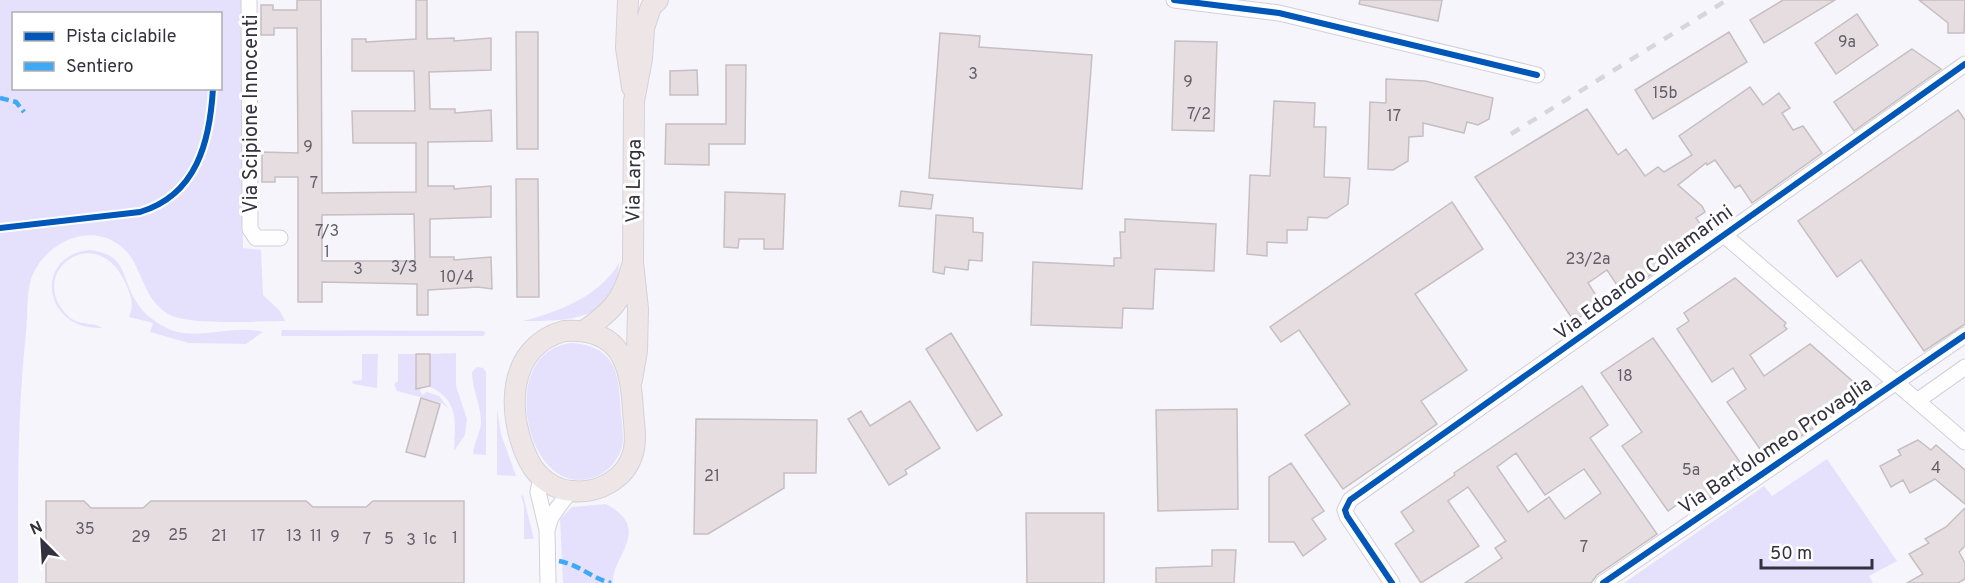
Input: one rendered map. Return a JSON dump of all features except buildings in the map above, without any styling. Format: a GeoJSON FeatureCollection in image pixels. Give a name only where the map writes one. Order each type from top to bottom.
{"type":"FeatureCollection","features":[{"type":"Feature","properties":{"kind":"main road","name":"Via Larga"},"geometry":{"type":"LineString","coordinates":[[628,0],[626,48],[634,101],[633,262],[638,309],[637,351],[632,380]]}},
{"type":"Feature","properties":{"kind":"main road","name":"Via Larga"},"geometry":{"type":"LineString","coordinates":[[634,101],[642,59],[644,28],[651,7],[658,0]]}},
{"type":"Feature","properties":{"kind":"main road","name":"Via Larga"},"geometry":{"type":"LineString","coordinates":[[584,331],[614,308],[620,300],[633,262]]}},
{"type":"Feature","properties":{"kind":"main road"},"geometry":{"type":"LineString","coordinates":[[564,331],[584,331],[598,335],[613,345],[623,358],[632,380],[634,446],[627,465],[619,475],[599,488],[570,491],[558,488],[541,477],[527,456],[518,428],[515,388],[518,372],[529,351],[546,338],[564,331]]}},
{"type":"Feature","properties":{"kind":"street","name":"Via Scipione Innocenti"},"geometry":{"type":"LineString","coordinates":[[249,0],[250,229],[256,238],[280,238]]}},
{"type":"Feature","properties":{"kind":"street"},"geometry":{"type":"LineString","coordinates":[[1174,0],[1279,13],[1537,75]]}},
{"type":"Feature","properties":{"kind":"street","name":"Via Edoardo Collamarini"},"geometry":{"type":"LineString","coordinates":[[1392,583],[1345,510],[1350,500],[1965,64]]}},
{"type":"Feature","properties":{"kind":"street"},"geometry":{"type":"LineString","coordinates":[[1724,234],[1965,442]]}},
{"type":"Feature","properties":{"kind":"street","name":"Via Bartolomeo Provaglia"},"geometry":{"type":"LineString","coordinates":[[1603,583],[1965,335]]}},
{"type":"Feature","properties":{"kind":"street"},"geometry":{"type":"LineString","coordinates":[[1917,400],[1965,367]]}},
{"type":"Feature","properties":{"kind":"street"},"geometry":{"type":"LineString","coordinates":[[541,477],[538,492],[547,530],[548,583]]}},
{"type":"Feature","properties":{"kind":"street"},"geometry":{"type":"LineString","coordinates":[[547,530],[551,517],[570,491]]}},
{"type":"Feature","properties":{"kind":"shaded area"},"geometry":{"type":"Polygon","coordinates":[[[0,0],[242,0],[243,248],[261,250],[263,295],[280,311],[285,321],[242,322],[178,318],[168,314],[154,302],[129,254],[111,240],[87,235],[63,242],[53,249],[36,268],[28,292],[21,395],[18,583],[0,583],[0,0]]]}},
{"type":"Feature","properties":{"kind":"shaded area"},"geometry":{"type":"Polygon","coordinates":[[[90,250],[111,257],[117,262],[138,305],[163,326],[187,333],[238,330],[263,332],[246,344],[189,343],[150,332],[153,323],[129,317],[132,308],[130,295],[125,282],[112,264],[98,255],[82,254],[69,259],[59,270],[54,284],[57,300],[69,317],[77,322],[102,328],[82,325],[67,317],[57,306],[52,292],[53,277],[59,265],[72,255],[90,250]]]}},
{"type":"Feature","properties":{"kind":"shaded area"},"geometry":{"type":"Polygon","coordinates":[[[619,263],[616,282],[610,297],[600,307],[588,314],[573,318],[523,321],[550,313],[577,301],[601,285],[619,263]]]}},
{"type":"Feature","properties":{"kind":"shaded area"},"geometry":{"type":"Polygon","coordinates":[[[282,330],[483,331],[486,333],[483,336],[281,336],[282,330]]]}},
{"type":"Feature","properties":{"kind":"shaded area"},"geometry":{"type":"Polygon","coordinates":[[[571,343],[587,345],[607,357],[613,365],[619,387],[623,432],[621,450],[608,469],[588,479],[566,478],[548,465],[535,444],[528,419],[527,393],[533,370],[548,352],[571,343]]]}},
{"type":"Feature","properties":{"kind":"shaded area"},"geometry":{"type":"Polygon","coordinates":[[[456,353],[456,386],[467,419],[465,435],[454,451],[454,414],[447,399],[430,387],[430,354],[456,353]]]}},
{"type":"Feature","properties":{"kind":"shaded area"},"geometry":{"type":"Polygon","coordinates":[[[362,354],[378,354],[377,388],[353,384],[352,381],[362,380],[362,354]]]}},
{"type":"Feature","properties":{"kind":"shaded area"},"geometry":{"type":"Polygon","coordinates":[[[398,354],[415,354],[416,389],[420,389],[422,395],[427,392],[439,396],[449,409],[442,403],[397,391],[394,384],[398,381],[398,354]]]}},
{"type":"Feature","properties":{"kind":"shaded area"},"geometry":{"type":"Polygon","coordinates":[[[477,367],[483,368],[486,372],[486,455],[473,454],[481,423],[472,379],[472,372],[477,367]]]}},
{"type":"Feature","properties":{"kind":"shaded area"},"geometry":{"type":"Polygon","coordinates":[[[497,409],[501,434],[516,476],[497,475],[497,409]]]}},
{"type":"Feature","properties":{"kind":"shaded area"},"geometry":{"type":"Polygon","coordinates":[[[1827,459],[1897,561],[1869,576],[1873,583],[1624,583],[1764,486],[1772,496],[1827,459]]]}},
{"type":"Feature","properties":{"kind":"shaded area"},"geometry":{"type":"Polygon","coordinates":[[[523,495],[534,539],[524,539],[524,506],[521,496],[523,495]]]}},
{"type":"Feature","properties":{"kind":"shaded area"},"geometry":{"type":"Polygon","coordinates":[[[606,504],[620,514],[627,524],[629,533],[614,573],[613,583],[563,583],[560,519],[572,507],[606,504]]]}},
{"type":"Feature","properties":{"kind":"railway"},"geometry":{"type":"LineString","coordinates":[[1511,134],[1727,0]]}},
{"type":"Feature","properties":{"kind":"marked path"},"geometry":{"type":"LineString","coordinates":[[0,98],[16,102],[24,112]]}},
{"type":"Feature","properties":{"kind":"marked path"},"geometry":{"type":"LineString","coordinates":[[559,561],[611,583]]}},
{"type":"Feature","properties":{"kind":"cycle path"},"geometry":{"type":"LineString","coordinates":[[1174,0],[1279,13],[1537,75]]}},
{"type":"Feature","properties":{"kind":"cycle path"},"geometry":{"type":"LineString","coordinates":[[1392,583],[1347,516],[1345,510],[1350,500],[1965,64]]}},
{"type":"Feature","properties":{"kind":"cycle path"},"geometry":{"type":"LineString","coordinates":[[0,228],[140,212],[159,204],[175,193],[197,164],[204,146],[213,90]]}},
{"type":"Feature","properties":{"kind":"cycle path"},"geometry":{"type":"LineString","coordinates":[[1603,583],[1965,335]]}}]}
